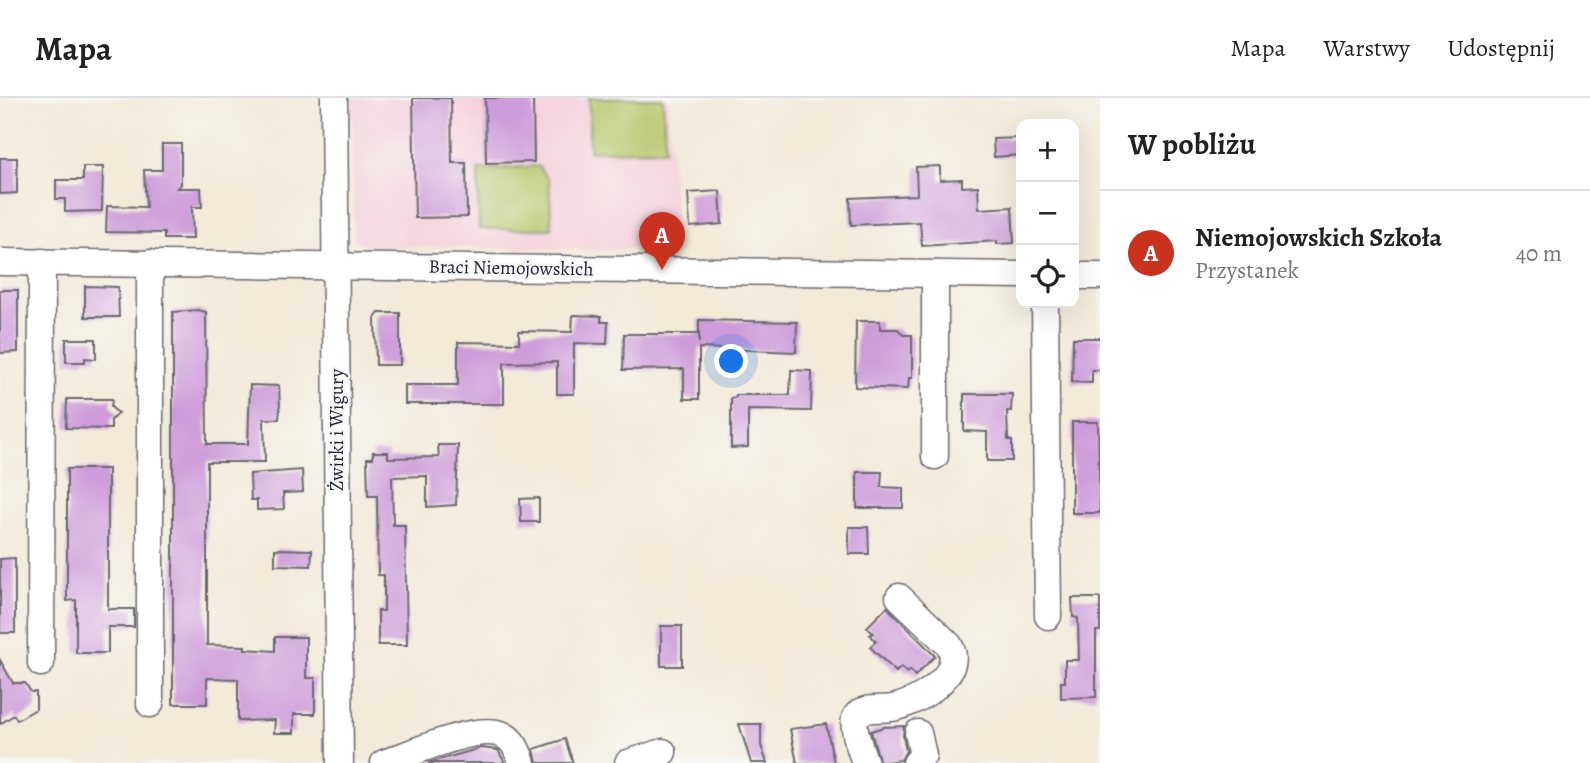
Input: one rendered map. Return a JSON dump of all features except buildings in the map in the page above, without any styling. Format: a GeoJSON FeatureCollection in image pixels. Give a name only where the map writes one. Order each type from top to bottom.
{"type":"FeatureCollection","features":[{"type":"Feature","properties":{"kind":"street","name":"Żwirki i Wigury"},"geometry":{"type":"LineString","coordinates":[[334,98],[340,763]]}},
{"type":"Feature","properties":{"kind":"street","name":"Braci Niemojowskich"},"geometry":{"type":"LineString","coordinates":[[0,262],[1016,275]]}},
{"type":"Feature","properties":{"kind":"street"},"geometry":{"type":"LineString","coordinates":[[41,663],[42,262]]}},
{"type":"Feature","properties":{"kind":"street"},"geometry":{"type":"LineString","coordinates":[[150,263],[150,704]]}},
{"type":"Feature","properties":{"kind":"street"},"geometry":{"type":"LineString","coordinates":[[935,274],[935,456]]}},
{"type":"Feature","properties":{"kind":"street"},"geometry":{"type":"LineString","coordinates":[[1079,276],[1100,276]]}},
{"type":"Feature","properties":{"kind":"street"},"geometry":{"type":"LineString","coordinates":[[1045,308],[1048,616]]}},
{"type":"Feature","properties":{"kind":"street"},"geometry":{"type":"LineString","coordinates":[[865,763],[853,723],[856,716],[869,709],[892,708],[922,696],[945,677],[953,664],[953,652],[948,645],[899,597]]}},
{"type":"Feature","properties":{"kind":"street"},"geometry":{"type":"LineString","coordinates":[[384,763],[482,732],[504,735],[511,740],[522,763]]}},
{"type":"Feature","properties":{"kind":"street"},"geometry":{"type":"LineString","coordinates":[[916,763],[923,755],[918,733]]}},
{"type":"Feature","properties":{"kind":"street"},"geometry":{"type":"LineString","coordinates":[[628,763],[663,752]]}},
{"type":"Feature","properties":{"kind":"shaded area"},"geometry":{"type":"Polygon","coordinates":[[[352,98],[668,98],[677,250],[367,247],[354,239],[352,98]]]}},
{"type":"Feature","properties":{"kind":"green space"},"geometry":{"type":"Polygon","coordinates":[[[589,98],[663,98],[665,150],[589,151],[589,98]]]}},
{"type":"Feature","properties":{"kind":"green space"},"geometry":{"type":"Polygon","coordinates":[[[538,166],[549,180],[552,229],[479,229],[478,170],[538,166]]]}},
{"type":"Feature","properties":{"kind":"place","name":"Niemojowskich Szkoła"},"geometry":{"type":"Point","coordinates":[662,270]}}]}
